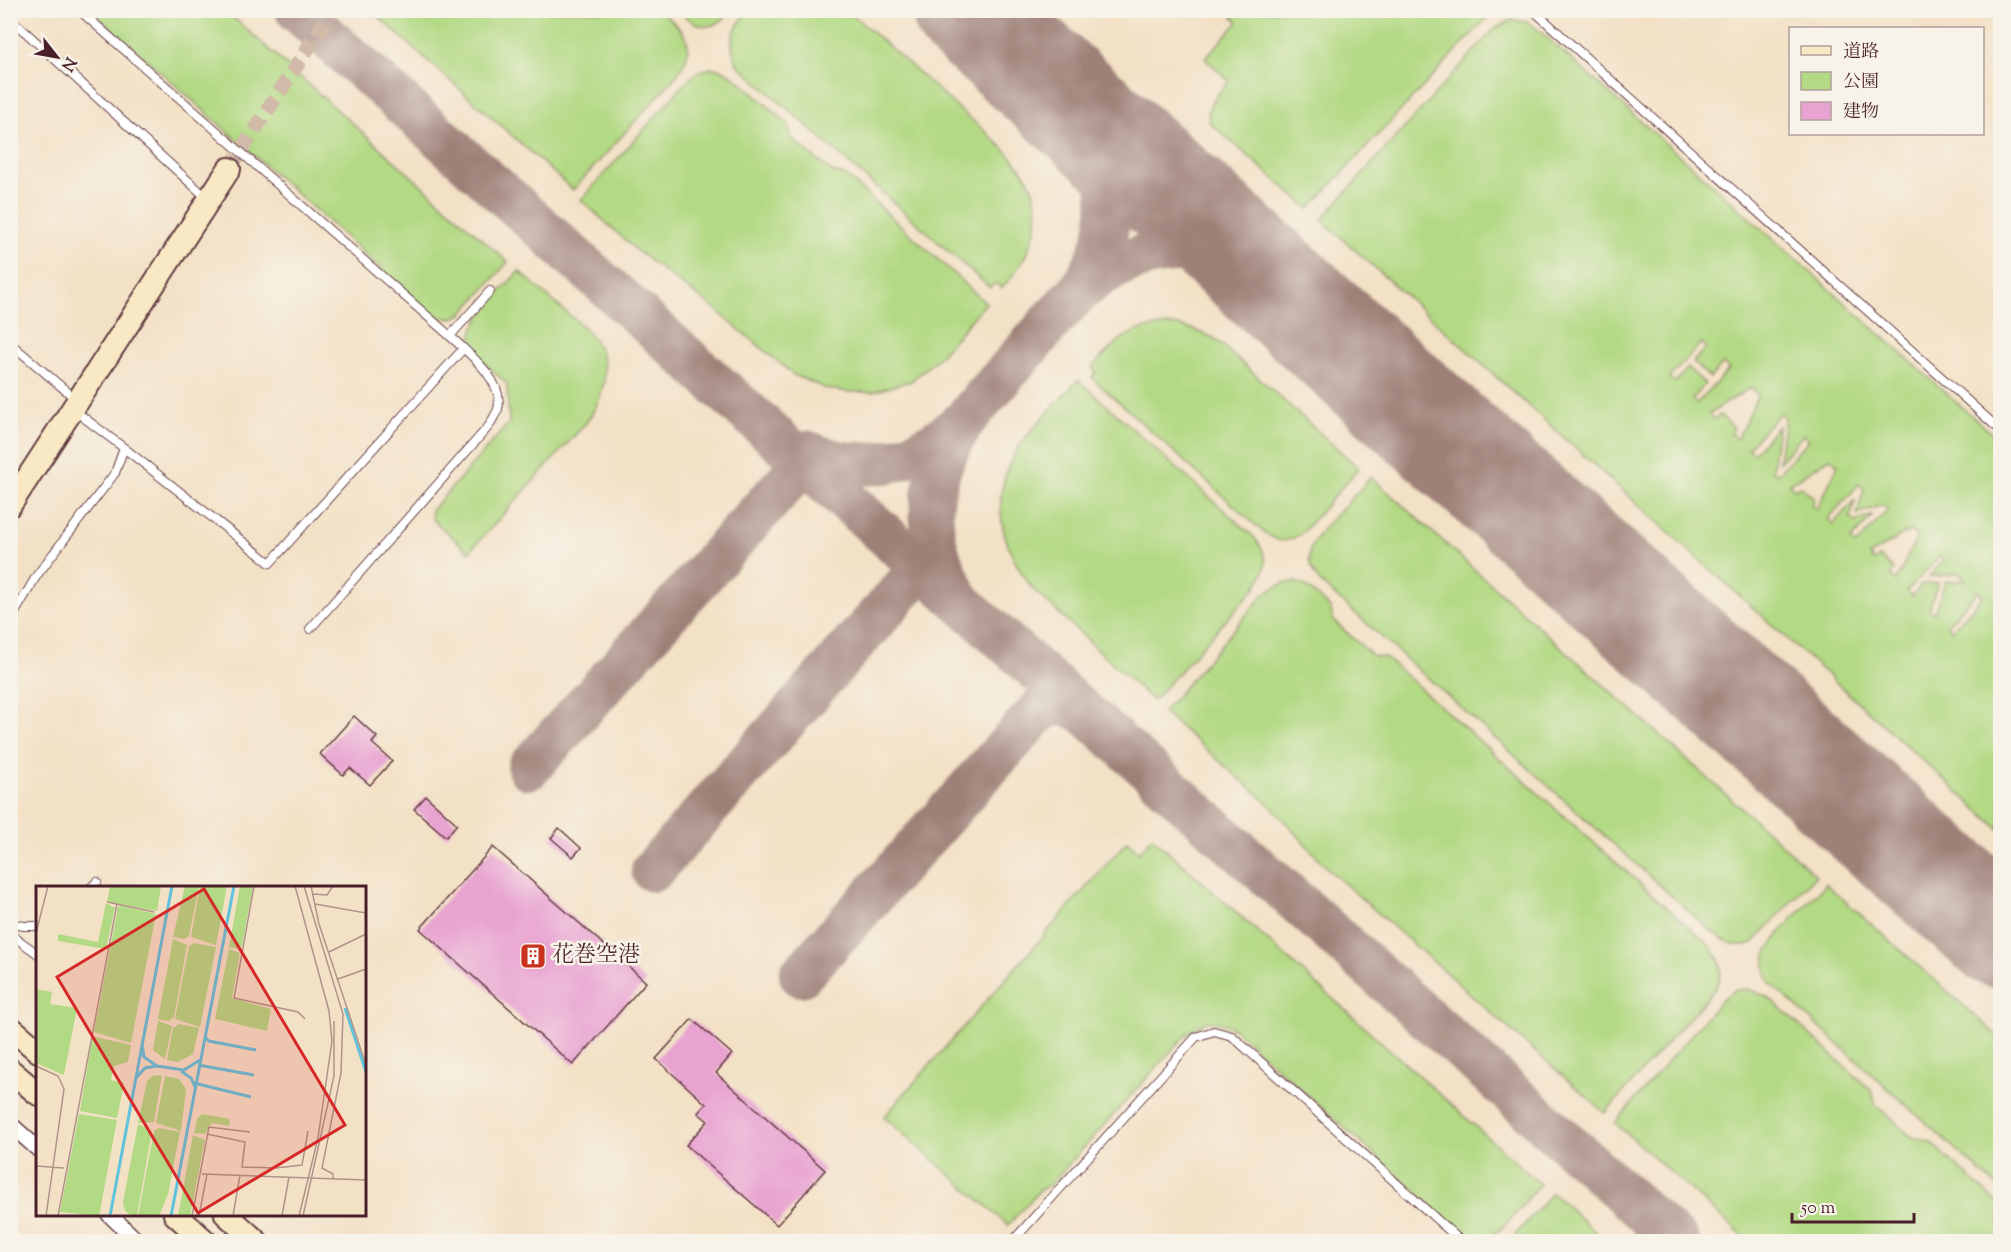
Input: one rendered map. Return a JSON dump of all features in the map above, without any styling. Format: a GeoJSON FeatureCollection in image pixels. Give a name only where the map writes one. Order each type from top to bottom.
{"type":"FeatureCollection","features":[{"type":"Feature","properties":{"kind":"street"},"geometry":{"type":"LineString","coordinates":[[10,505],[229,169]]}},
{"type":"Feature","properties":{"kind":"street"},"geometry":{"type":"LineString","coordinates":[[10,1027],[36,1049]]}},
{"type":"Feature","properties":{"kind":"street"},"geometry":{"type":"LineString","coordinates":[[10,1070],[36,1092]]}},
{"type":"Feature","properties":{"kind":"street"},"geometry":{"type":"LineString","coordinates":[[10,1124],[36,1147]]}},
{"type":"Feature","properties":{"kind":"street"},"geometry":{"type":"LineString","coordinates":[[110,1216],[138,1242]]}},
{"type":"Feature","properties":{"kind":"street"},"geometry":{"type":"LineString","coordinates":[[176,1216],[206,1242]]}},
{"type":"Feature","properties":{"kind":"street"},"geometry":{"type":"LineString","coordinates":[[227,1216],[257,1242]]}},
{"type":"Feature","properties":{"kind":"lane"},"geometry":{"type":"LineString","coordinates":[[79,10],[450,336],[491,378],[498,391],[498,408],[489,426],[310,629]]}},
{"type":"Feature","properties":{"kind":"lane"},"geometry":{"type":"LineString","coordinates":[[1533,10],[2001,430]]}},
{"type":"Feature","properties":{"kind":"lane"},"geometry":{"type":"LineString","coordinates":[[10,18],[209,200]]}},
{"type":"Feature","properties":{"kind":"lane"},"geometry":{"type":"LineString","coordinates":[[450,336],[490,291]]}},
{"type":"Feature","properties":{"kind":"lane"},"geometry":{"type":"LineString","coordinates":[[10,343],[124,448],[270,563],[463,349]]}},
{"type":"Feature","properties":{"kind":"lane"},"geometry":{"type":"LineString","coordinates":[[10,621],[37,575],[115,473],[124,448]]}},
{"type":"Feature","properties":{"kind":"lane"},"geometry":{"type":"LineString","coordinates":[[92,886],[97,882]]}},
{"type":"Feature","properties":{"kind":"lane"},"geometry":{"type":"LineString","coordinates":[[10,923],[36,926]]}},
{"type":"Feature","properties":{"kind":"lane"},"geometry":{"type":"LineString","coordinates":[[10,934],[36,953]]}},
{"type":"Feature","properties":{"kind":"lane"},"geometry":{"type":"LineString","coordinates":[[1012,1242],[1196,1037],[1214,1031],[1232,1036],[1462,1242]]}},
{"type":"Feature","properties":{"kind":"green space"},"geometry":{"type":"Polygon","coordinates":[[[92,11],[226,11],[508,262],[463,313],[448,318],[433,315],[92,11]]]}},
{"type":"Feature","properties":{"kind":"green space"},"geometry":{"type":"Polygon","coordinates":[[[372,11],[661,11],[682,32],[688,46],[684,63],[678,74],[573,190],[372,11]]]}},
{"type":"Feature","properties":{"kind":"green space"},"geometry":{"type":"Polygon","coordinates":[[[679,11],[732,11],[718,23],[706,26],[693,22],[679,11]]]}},
{"type":"Feature","properties":{"kind":"green space"},"geometry":{"type":"Polygon","coordinates":[[[748,11],[848,11],[1008,153],[1026,176],[1032,188],[1037,216],[1026,255],[1002,288],[995,283],[990,288],[737,64],[732,48],[733,35],[748,11]]]}},
{"type":"Feature","properties":{"kind":"green space"},"geometry":{"type":"Polygon","coordinates":[[[1227,11],[1490,11],[1488,17],[1309,209],[1210,123],[1208,117],[1210,106],[1229,81],[1205,58],[1238,22],[1227,11]]]}},
{"type":"Feature","properties":{"kind":"green space"},"geometry":{"type":"Polygon","coordinates":[[[1511,20],[1527,22],[1535,27],[2000,441],[2000,830],[1322,219],[1494,29],[1511,20]],[[1701,343],[1669,378],[1675,382],[1688,368],[1705,384],[1692,399],[1697,403],[1729,369],[1723,364],[1710,378],[1693,362],[1706,348],[1701,343]],[[1750,388],[1709,414],[1714,419],[1720,415],[1734,428],[1731,434],[1737,439],[1758,395],[1750,388]],[[1780,413],[1748,448],[1754,453],[1778,426],[1772,470],[1777,474],[1809,440],[1803,435],[1779,462],[1785,418],[1780,413]],[[1830,458],[1789,484],[1794,489],[1800,486],[1814,498],[1812,505],[1817,509],[1838,465],[1830,458]],[[1859,484],[1828,519],[1833,524],[1855,500],[1850,517],[1855,522],[1873,515],[1851,540],[1856,545],[1888,510],[1882,505],[1857,514],[1864,489],[1859,484]],[[1910,530],[1869,556],[1874,561],[1880,557],[1894,570],[1891,576],[1896,581],[1917,537],[1910,530]],[[1940,556],[1907,591],[1912,596],[1922,584],[1938,583],[1929,609],[1934,613],[1945,582],[1966,580],[1959,573],[1929,577],[1944,560],[1940,556]],[[1978,591],[1947,625],[1952,630],[1983,596],[1978,591]]]}},
{"type":"Feature","properties":{"kind":"green space"},"geometry":{"type":"Polygon","coordinates":[[[712,68],[721,69],[736,78],[788,124],[791,138],[832,172],[845,175],[986,303],[938,358],[911,381],[872,392],[849,392],[827,389],[794,375],[711,306],[637,251],[581,200],[687,81],[699,71],[712,68]]]}},
{"type":"Feature","properties":{"kind":"green space"},"geometry":{"type":"Polygon","coordinates":[[[519,271],[580,324],[595,341],[604,364],[603,388],[586,423],[469,552],[432,519],[431,511],[509,423],[507,384],[477,355],[471,341],[478,320],[486,308],[519,271]]]}},
{"type":"Feature","properties":{"kind":"green space"},"geometry":{"type":"Polygon","coordinates":[[[1174,325],[1214,338],[1359,468],[1303,532],[1292,539],[1278,540],[1262,531],[1092,378],[1096,372],[1092,367],[1128,335],[1147,328],[1174,325]]]}},
{"type":"Feature","properties":{"kind":"green space"},"geometry":{"type":"Polygon","coordinates":[[[1078,380],[1254,537],[1265,556],[1265,567],[1256,587],[1153,701],[1033,589],[1021,572],[1005,536],[1001,517],[1001,498],[1004,479],[1012,460],[1029,433],[1078,380]]]}},
{"type":"Feature","properties":{"kind":"green space"},"geometry":{"type":"Polygon","coordinates":[[[1371,477],[1816,875],[1753,943],[1736,945],[1711,931],[1320,582],[1310,563],[1309,554],[1312,546],[1316,538],[1371,477]]]}},
{"type":"Feature","properties":{"kind":"green space"},"geometry":{"type":"Polygon","coordinates":[[[1295,582],[1306,586],[1330,608],[1334,621],[1373,656],[1385,657],[1708,944],[1717,955],[1721,971],[1714,990],[1605,1113],[1328,869],[1271,806],[1163,712],[1265,593],[1284,583],[1295,582]]]}},
{"type":"Feature","properties":{"kind":"green space"},"geometry":{"type":"Polygon","coordinates":[[[1152,837],[1540,1184],[1504,1226],[1487,1238],[1472,1238],[1462,1233],[1234,1029],[1219,1023],[1201,1024],[1183,1038],[1051,1184],[1040,1190],[1008,1225],[884,1117],[1127,841],[1139,852],[1152,837]]]}},
{"type":"Feature","properties":{"kind":"green space"},"geometry":{"type":"Polygon","coordinates":[[[1826,884],[2000,1038],[2000,1189],[1770,983],[1765,963],[1769,948],[1783,929],[1826,884]]]}},
{"type":"Feature","properties":{"kind":"green space"},"geometry":{"type":"Polygon","coordinates":[[[1747,989],[1768,997],[1871,1090],[1876,1105],[1912,1137],[1930,1142],[2000,1205],[2000,1241],[1748,1241],[1615,1123],[1722,999],[1735,990],[1747,989]]]}},
{"type":"Feature","properties":{"kind":"green space"},"geometry":{"type":"Polygon","coordinates":[[[1552,1193],[1606,1241],[1510,1241],[1552,1193]]]}},
{"type":"Feature","properties":{"kind":"building"},"geometry":{"type":"Polygon","coordinates":[[[354,716],[377,737],[372,743],[392,761],[370,785],[350,768],[343,775],[320,754],[354,716]]]}},
{"type":"Feature","properties":{"kind":"building"},"geometry":{"type":"Polygon","coordinates":[[[426,796],[457,824],[446,837],[414,809],[426,796]]]}},
{"type":"Feature","properties":{"kind":"building"},"geometry":{"type":"Polygon","coordinates":[[[559,828],[581,848],[573,857],[551,838],[559,828]]]}},
{"type":"Feature","properties":{"kind":"building","name":"花巻空港"},"geometry":{"type":"Polygon","coordinates":[[[493,847],[646,982],[573,1065],[420,929],[493,847]]]}},
{"type":"Feature","properties":{"kind":"building"},"geometry":{"type":"Polygon","coordinates":[[[692,1019],[732,1054],[716,1073],[825,1170],[777,1225],[686,1145],[708,1121],[698,1113],[706,1104],[656,1059],[692,1019]]]}},
{"type":"Feature","properties":{"kind":"taxiway"},"geometry":{"type":"LineString","coordinates":[[297,10],[1678,1242]]}},
{"type":"Feature","properties":{"kind":"taxiway"},"geometry":{"type":"LineString","coordinates":[[1075,106],[1099,152],[1106,175],[1109,197],[1104,242],[1081,289]]}},
{"type":"Feature","properties":{"kind":"taxiway"},"geometry":{"type":"LineString","coordinates":[[954,590],[943,568],[932,526],[932,506],[941,465],[962,423],[1081,290],[1118,265],[1160,252],[1181,251],[1203,252],[1225,257],[1273,283]]}},
{"type":"Feature","properties":{"kind":"taxiway"},"geometry":{"type":"LineString","coordinates":[[806,452],[848,463],[887,462],[925,448],[960,424]]}},
{"type":"Feature","properties":{"kind":"taxiway"},"geometry":{"type":"LineString","coordinates":[[529,768],[787,481],[809,467],[834,462]]}},
{"type":"Feature","properties":{"kind":"taxiway"},"geometry":{"type":"LineString","coordinates":[[653,870],[922,567],[926,561],[931,540]]}},
{"type":"Feature","properties":{"kind":"taxiway"},"geometry":{"type":"LineString","coordinates":[[801,975],[1039,711],[1061,705],[1072,706],[1083,711]]}},
{"type":"Feature","properties":{"kind":"runway"},"geometry":{"type":"LineString","coordinates":[[967,10],[2000,933]]}},
{"type":"Feature","properties":{"kind":"tunnel"},"geometry":{"type":"LineString","coordinates":[[229,169],[333,10]]}},
{"type":"Feature","properties":{"kind":"place","name":"花巻空港"},"geometry":{"type":"Point","coordinates":[533,956]}}]}
